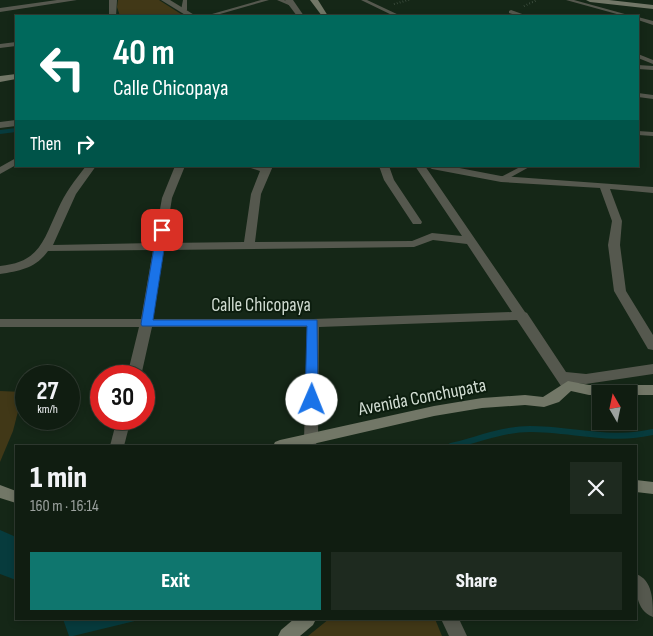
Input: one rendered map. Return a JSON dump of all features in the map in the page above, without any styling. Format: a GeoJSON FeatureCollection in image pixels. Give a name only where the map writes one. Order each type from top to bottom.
{"type":"FeatureCollection","features":[{"type":"Feature","properties":{"kind":"street"},"geometry":{"type":"LineString","coordinates":[[0,10],[46,2],[73,0]]}},
{"type":"Feature","properties":{"kind":"street"},"geometry":{"type":"LineString","coordinates":[[113,0],[113,15]]}},
{"type":"Feature","properties":{"kind":"street"},"geometry":{"type":"LineString","coordinates":[[165,0],[191,15]]}},
{"type":"Feature","properties":{"kind":"street"},"geometry":{"type":"LineString","coordinates":[[314,0],[324,15]]}},
{"type":"Feature","properties":{"kind":"street"},"geometry":{"type":"LineString","coordinates":[[590,0],[653,7]]}},
{"type":"Feature","properties":{"kind":"street"},"geometry":{"type":"LineString","coordinates":[[291,2],[300,15]]}},
{"type":"Feature","properties":{"kind":"street"},"geometry":{"type":"LineString","coordinates":[[0,46],[15,44]]}},
{"type":"Feature","properties":{"kind":"street"},"geometry":{"type":"LineString","coordinates":[[0,79],[15,77]]}},
{"type":"Feature","properties":{"kind":"street"},"geometry":{"type":"LineString","coordinates":[[0,125],[15,123]]}},
{"type":"Feature","properties":{"kind":"street"},"geometry":{"type":"LineString","coordinates":[[0,171],[15,161]]}},
{"type":"Feature","properties":{"kind":"street"},"geometry":{"type":"LineString","coordinates":[[0,270],[24,268],[32,262],[44,248],[70,194],[90,167]]}},
{"type":"Feature","properties":{"kind":"street"},"geometry":{"type":"LineString","coordinates":[[137,365],[146,324],[167,198],[180,167]]}},
{"type":"Feature","properties":{"kind":"street"},"geometry":{"type":"LineString","coordinates":[[384,167],[389,180],[417,222]]}},
{"type":"Feature","properties":{"kind":"street"},"geometry":{"type":"LineString","coordinates":[[421,167],[566,381],[589,390],[653,390]]}},
{"type":"Feature","properties":{"kind":"street"},"geometry":{"type":"LineString","coordinates":[[438,167],[501,178],[604,184],[653,190]]}},
{"type":"Feature","properties":{"kind":"street"},"geometry":{"type":"LineString","coordinates":[[248,245],[256,194],[267,168]]}},
{"type":"Feature","properties":{"kind":"street"},"geometry":{"type":"LineString","coordinates":[[604,184],[617,222],[614,245],[620,291],[653,346]]}},
{"type":"Feature","properties":{"kind":"street"},"geometry":{"type":"LineString","coordinates":[[44,248],[414,244],[432,236],[472,241]]}},
{"type":"Feature","properties":{"kind":"street","name":"Calle Chicopaya"},"geometry":{"type":"LineString","coordinates":[[0,323],[313,322],[523,316]]}},
{"type":"Feature","properties":{"kind":"street"},"geometry":{"type":"LineString","coordinates":[[311,440],[313,322]]}},
{"type":"Feature","properties":{"kind":"street"},"geometry":{"type":"LineString","coordinates":[[566,381],[653,369]]}},
{"type":"Feature","properties":{"kind":"street","name":"Avenida Conchupata"},"geometry":{"type":"LineString","coordinates":[[285,445],[434,411],[499,402],[525,400],[544,402],[554,398],[566,381]]}},
{"type":"Feature","properties":{"kind":"street"},"geometry":{"type":"LineString","coordinates":[[117,445],[121,430]]}},
{"type":"Feature","properties":{"kind":"street"},"geometry":{"type":"LineString","coordinates":[[637,486],[653,488]]}},
{"type":"Feature","properties":{"kind":"street"},"geometry":{"type":"LineString","coordinates":[[0,492],[15,497]]}},
{"type":"Feature","properties":{"kind":"street"},"geometry":{"type":"LineString","coordinates":[[637,582],[653,592]]}},
{"type":"Feature","properties":{"kind":"street"},"geometry":{"type":"LineString","coordinates":[[637,583],[653,608]]}},
{"type":"Feature","properties":{"kind":"street"},"geometry":{"type":"LineString","coordinates":[[287,636],[306,620]]}},
{"type":"Feature","properties":{"kind":"street"},"geometry":{"type":"LineString","coordinates":[[450,620],[458,636]]}},
{"type":"Feature","properties":{"kind":"lane"},"geometry":{"type":"LineString","coordinates":[[184,10],[185,0]]}},
{"type":"Feature","properties":{"kind":"lane"},"geometry":{"type":"LineString","coordinates":[[212,15],[267,0]]}},
{"type":"Feature","properties":{"kind":"lane"},"geometry":{"type":"LineString","coordinates":[[279,0],[291,2]]}},
{"type":"Feature","properties":{"kind":"lane"},"geometry":{"type":"LineString","coordinates":[[363,0],[396,15]]}},
{"type":"Feature","properties":{"kind":"lane"},"geometry":{"type":"LineString","coordinates":[[568,0],[625,15]]}},
{"type":"Feature","properties":{"kind":"lane"},"geometry":{"type":"LineString","coordinates":[[511,12],[520,15]]}},
{"type":"Feature","properties":{"kind":"lane"},"geometry":{"type":"LineString","coordinates":[[639,19],[653,23]]}},
{"type":"Feature","properties":{"kind":"lane"},"geometry":{"type":"LineString","coordinates":[[639,56],[653,62]]}},
{"type":"Feature","properties":{"kind":"lane"},"geometry":{"type":"LineString","coordinates":[[639,67],[653,68]]}},
{"type":"Feature","properties":{"kind":"lane"},"geometry":{"type":"LineString","coordinates":[[639,95],[653,97]]}},
{"type":"Feature","properties":{"kind":"lane"},"geometry":{"type":"LineString","coordinates":[[639,133],[653,134]]}},
{"type":"Feature","properties":{"kind":"lane"},"geometry":{"type":"LineString","coordinates":[[501,178],[526,167]]}},
{"type":"Feature","properties":{"kind":"shaded area"},"geometry":{"type":"Polygon","coordinates":[[[118,0],[159,0],[182,15],[120,15],[117,7],[118,0]]]}},
{"type":"Feature","properties":{"kind":"shaded area"},"geometry":{"type":"Polygon","coordinates":[[[0,391],[15,392],[15,423],[0,462],[0,391]]]}},
{"type":"Feature","properties":{"kind":"shaded area"},"geometry":{"type":"Polygon","coordinates":[[[328,620],[435,620],[442,636],[308,636],[328,620]]]}},
{"type":"Feature","properties":{"kind":"water"},"geometry":{"type":"Polygon","coordinates":[[[0,530],[15,537],[15,580],[0,574],[0,530]]]}},
{"type":"Feature","properties":{"kind":"water"},"geometry":{"type":"Polygon","coordinates":[[[63,620],[139,620],[73,636],[69,636],[63,620]]]}},
{"type":"Feature","properties":{"kind":"waterway"},"geometry":{"type":"LineString","coordinates":[[0,132],[15,130]]}},
{"type":"Feature","properties":{"kind":"waterway"},"geometry":{"type":"LineString","coordinates":[[455,445],[520,429],[622,436],[653,432]]}},
{"type":"Feature","properties":{"kind":"route"},"geometry":{"type":"LineString","coordinates":[[162,230],[146,324],[313,322],[312,400]]}}]}
